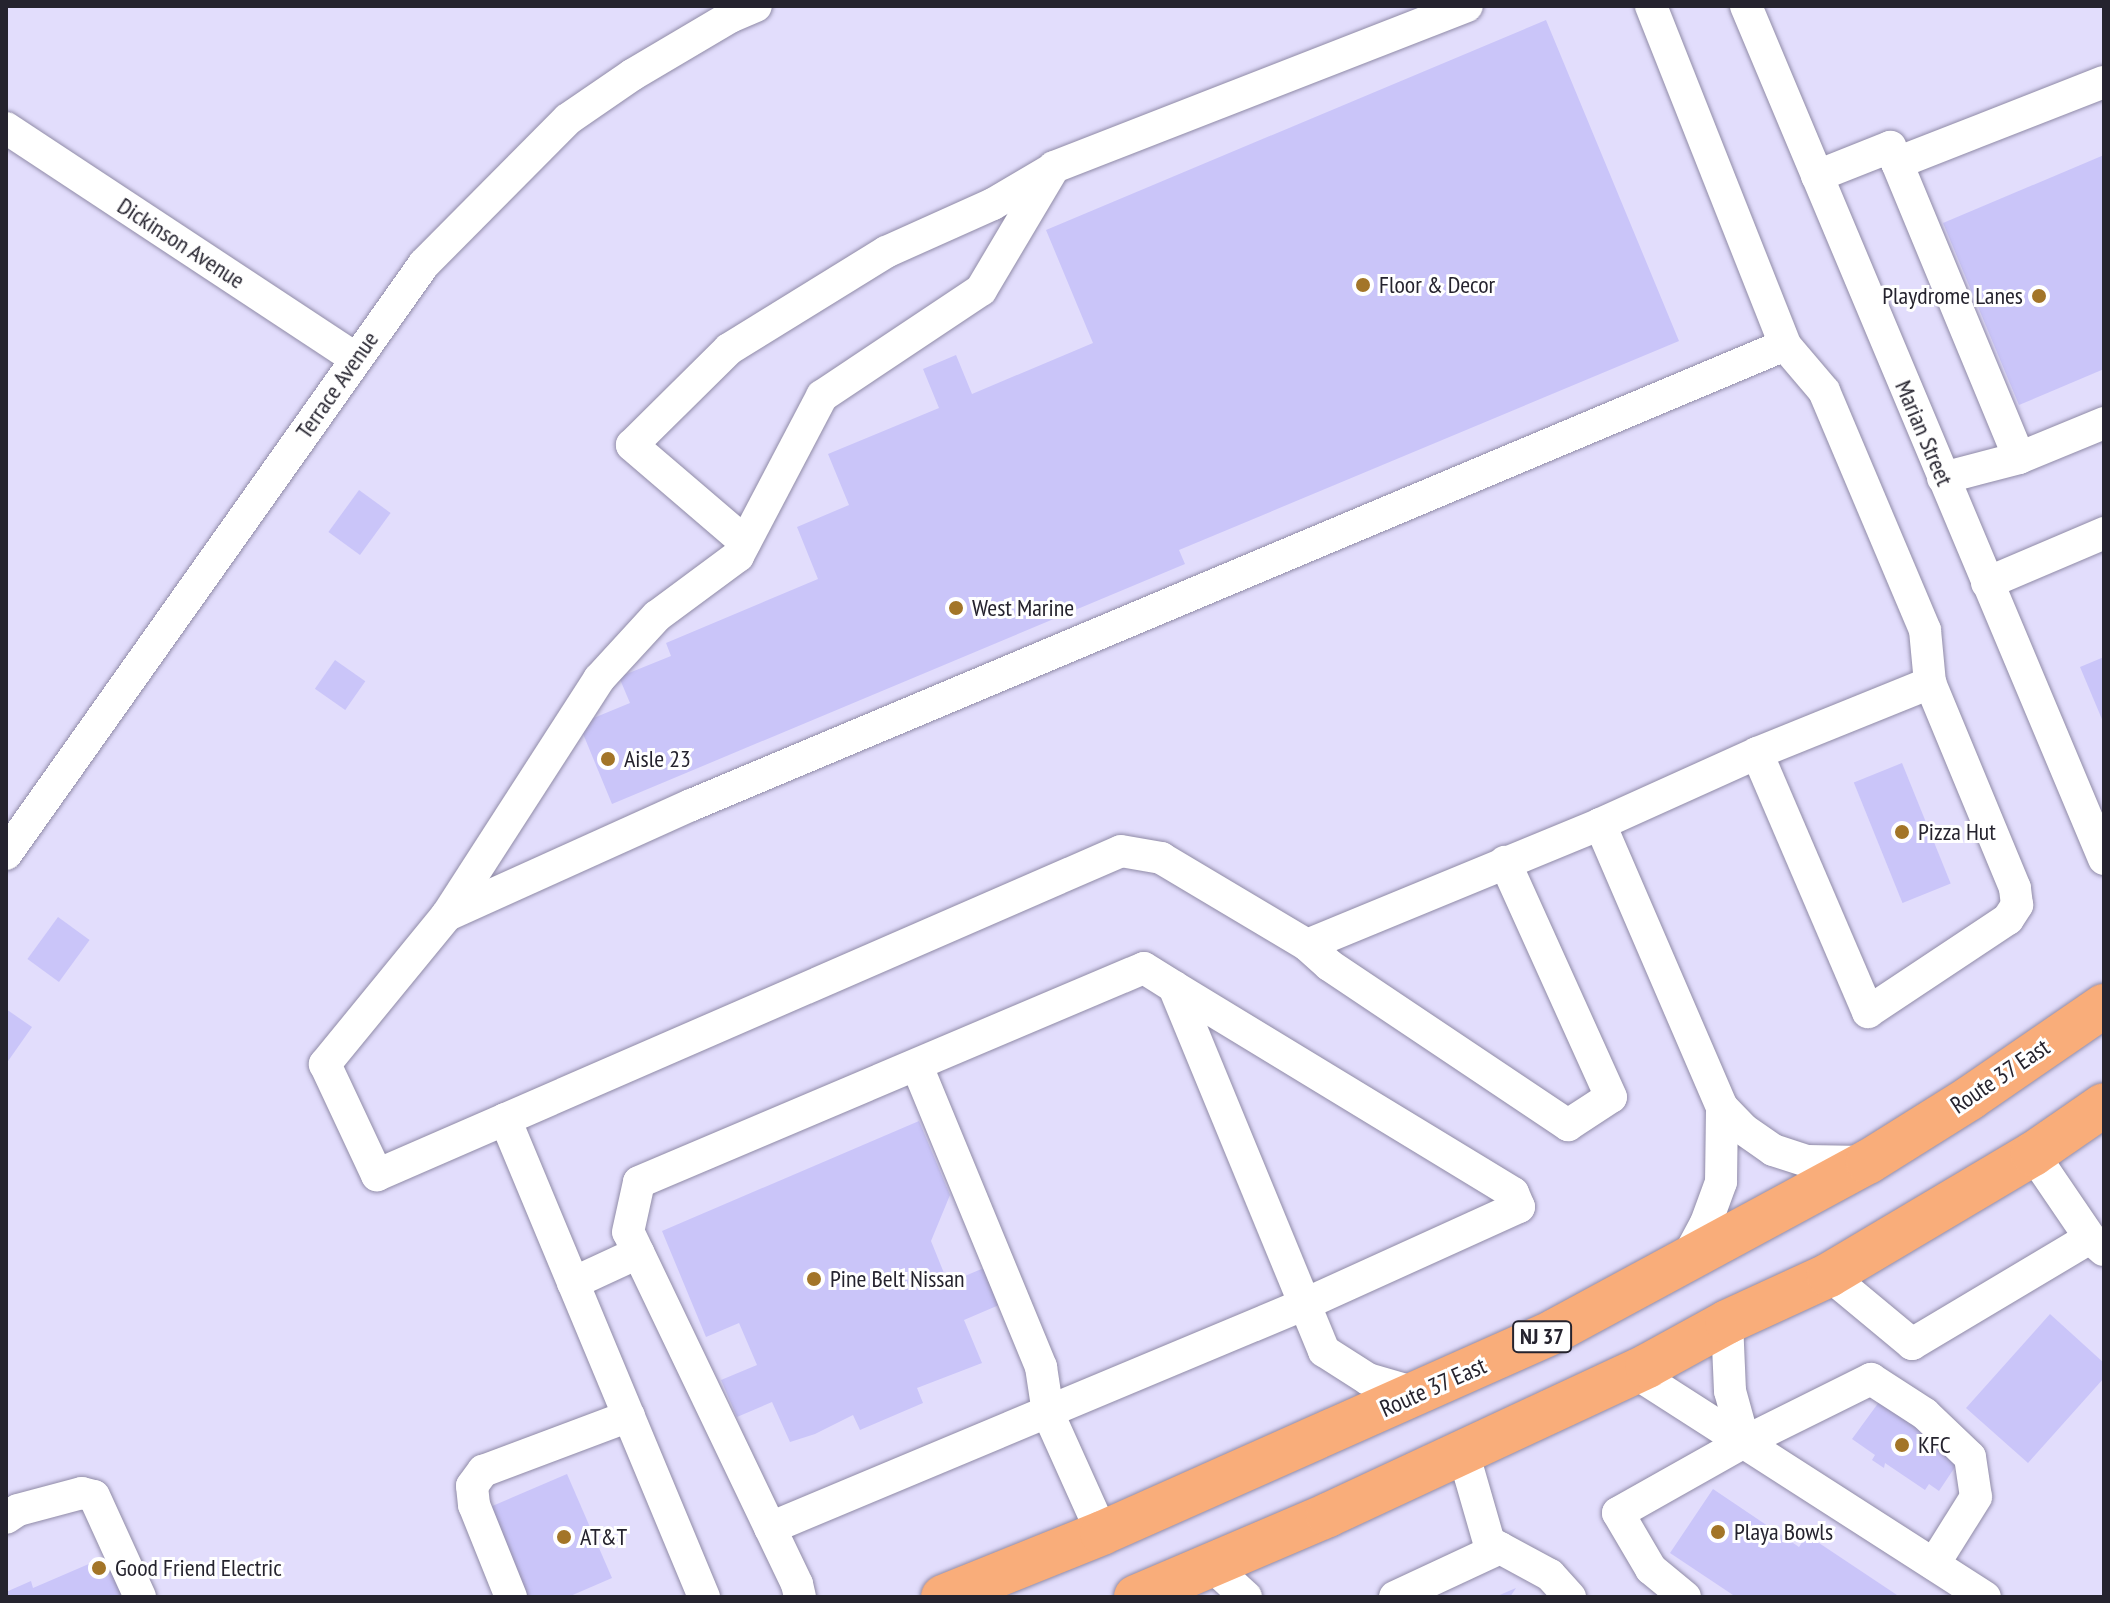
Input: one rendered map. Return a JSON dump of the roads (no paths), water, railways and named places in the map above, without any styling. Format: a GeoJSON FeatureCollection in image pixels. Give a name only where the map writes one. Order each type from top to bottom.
{"type":"FeatureCollection","features":[{"type":"Feature","properties":{"kind":"highway","name":"Route 37 East"},"geometry":{"type":"LineString","coordinates":[[943,1597],[1102,1533],[1555,1331],[1868,1162],[1970,1098],[2104,1006]]}},
{"type":"Feature","properties":{"kind":"highway"},"geometry":{"type":"LineString","coordinates":[[1144,1595],[1463,1452],[1634,1372],[1727,1322],[1829,1275],[2033,1154],[2104,1105]]}},
{"type":"Feature","properties":{"kind":"street"},"geometry":{"type":"LineString","coordinates":[[745,542],[632,445],[729,349],[886,252],[993,204],[1054,167],[1467,6]]}},
{"type":"Feature","properties":{"kind":"street"},"geometry":{"type":"LineString","coordinates":[[1651,6],[1785,345],[1824,391],[1925,630],[1930,683],[2015,888],[2017,905],[2008,919],[1868,1012],[1757,753]]}},
{"type":"Feature","properties":{"kind":"street","name":"Marian Street"},"geometry":{"type":"LineString","coordinates":[[1746,6],[2104,859]]}},
{"type":"Feature","properties":{"kind":"street","name":"Terrace Avenue"},"geometry":{"type":"LineString","coordinates":[[6,854],[424,264],[568,119],[733,10]]}},
{"type":"Feature","properties":{"kind":"street"},"geometry":{"type":"LineString","coordinates":[[1897,163],[2104,82]]}},
{"type":"Feature","properties":{"kind":"street","name":"Dickinson Avenue"},"geometry":{"type":"LineString","coordinates":[[6,128],[355,358]]}},
{"type":"Feature","properties":{"kind":"street"},"geometry":{"type":"LineString","coordinates":[[1817,176],[1890,147],[2019,458]]}},
{"type":"Feature","properties":{"kind":"street"},"geometry":{"type":"LineString","coordinates":[[1054,167],[981,290],[822,396],[738,556],[657,616],[599,679],[447,915],[325,1064],[377,1175],[1121,851],[1161,858],[1307,945],[1329,965],[1568,1125],[1611,1097],[1505,862]]}},
{"type":"Feature","properties":{"kind":"street"},"geometry":{"type":"LineString","coordinates":[[447,915],[691,805],[1785,345]]}},
{"type":"Feature","properties":{"kind":"street"},"geometry":{"type":"LineString","coordinates":[[1943,478],[2019,458],[2104,423]]}},
{"type":"Feature","properties":{"kind":"street"},"geometry":{"type":"LineString","coordinates":[[1987,583],[2104,533]]}},
{"type":"Feature","properties":{"kind":"street"},"geometry":{"type":"LineString","coordinates":[[1307,945],[1600,824],[1757,753],[1930,683]]}},
{"type":"Feature","properties":{"kind":"street"},"geometry":{"type":"LineString","coordinates":[[1600,824],[1722,1107],[1743,1129],[1773,1150],[1807,1161],[1868,1162]]}},
{"type":"Feature","properties":{"kind":"street"},"geometry":{"type":"LineString","coordinates":[[770,1528],[1305,1304],[1519,1207],[1513,1193],[1144,968],[639,1182],[628,1232],[800,1597]]}},
{"type":"Feature","properties":{"kind":"street"},"geometry":{"type":"LineString","coordinates":[[1174,987],[1324,1351],[1368,1379],[1419,1394]]}},
{"type":"Feature","properties":{"kind":"street"},"geometry":{"type":"LineString","coordinates":[[917,1066],[1041,1367],[1048,1413],[1102,1533]]}},
{"type":"Feature","properties":{"kind":"street"},"geometry":{"type":"LineString","coordinates":[[1684,1264],[1706,1223],[1721,1182],[1722,1107]]}},
{"type":"Feature","properties":{"kind":"street"},"geometry":{"type":"LineString","coordinates":[[505,1119],[704,1597]]}},
{"type":"Feature","properties":{"kind":"street"},"geometry":{"type":"LineString","coordinates":[[1829,1275],[1912,1344],[2097,1244],[2033,1154]]}},
{"type":"Feature","properties":{"kind":"street"},"geometry":{"type":"LineString","coordinates":[[573,1283],[638,1253]]}},
{"type":"Feature","properties":{"kind":"street"},"geometry":{"type":"LineString","coordinates":[[1727,1322],[1730,1391],[1744,1442]]}},
{"type":"Feature","properties":{"kind":"street"},"geometry":{"type":"LineString","coordinates":[[1634,1372],[1985,1597]]}},
{"type":"Feature","properties":{"kind":"street"},"geometry":{"type":"LineString","coordinates":[[1685,1597],[1651,1569],[1618,1513],[1744,1442],[1871,1379],[1925,1414],[1970,1457],[1976,1497],[1934,1564]]}},
{"type":"Feature","properties":{"kind":"street"},"geometry":{"type":"LineString","coordinates":[[511,1597],[474,1505],[472,1486],[483,1471],[629,1416]]}},
{"type":"Feature","properties":{"kind":"street"},"geometry":{"type":"LineString","coordinates":[[1463,1452],[1489,1542],[1550,1575],[1570,1597]]}},
{"type":"Feature","properties":{"kind":"street"},"geometry":{"type":"LineString","coordinates":[[6,1518],[18,1510],[82,1493],[94,1496],[140,1597]]}},
{"type":"Feature","properties":{"kind":"street"},"geometry":{"type":"LineString","coordinates":[[1395,1597],[1500,1548]]}},
{"type":"Feature","properties":{"kind":"street"},"geometry":{"type":"LineString","coordinates":[[1210,1564],[1246,1597]]}},
{"type":"Feature","properties":{"kind":"place","name":"Floor & Decor"},"geometry":{"type":"Point","coordinates":[1363,285]}},
{"type":"Feature","properties":{"kind":"place","name":"Playdrome Lanes"},"geometry":{"type":"Point","coordinates":[2039,296]}},
{"type":"Feature","properties":{"kind":"place","name":"West Marine"},"geometry":{"type":"Point","coordinates":[956,608]}},
{"type":"Feature","properties":{"kind":"place","name":"Aisle 23"},"geometry":{"type":"Point","coordinates":[608,759]}},
{"type":"Feature","properties":{"kind":"place","name":"Pizza Hut"},"geometry":{"type":"Point","coordinates":[1902,832]}},
{"type":"Feature","properties":{"kind":"place","name":"Pine Belt Nissan"},"geometry":{"type":"Point","coordinates":[814,1279]}},
{"type":"Feature","properties":{"kind":"place","name":"KFC"},"geometry":{"type":"Point","coordinates":[1902,1445]}},
{"type":"Feature","properties":{"kind":"place","name":"Playa Bowls"},"geometry":{"type":"Point","coordinates":[1718,1532]}},
{"type":"Feature","properties":{"kind":"place","name":"AT&T"},"geometry":{"type":"Point","coordinates":[564,1537]}},
{"type":"Feature","properties":{"kind":"place","name":"Good Friend Electric"},"geometry":{"type":"Point","coordinates":[99,1568]}}]}
